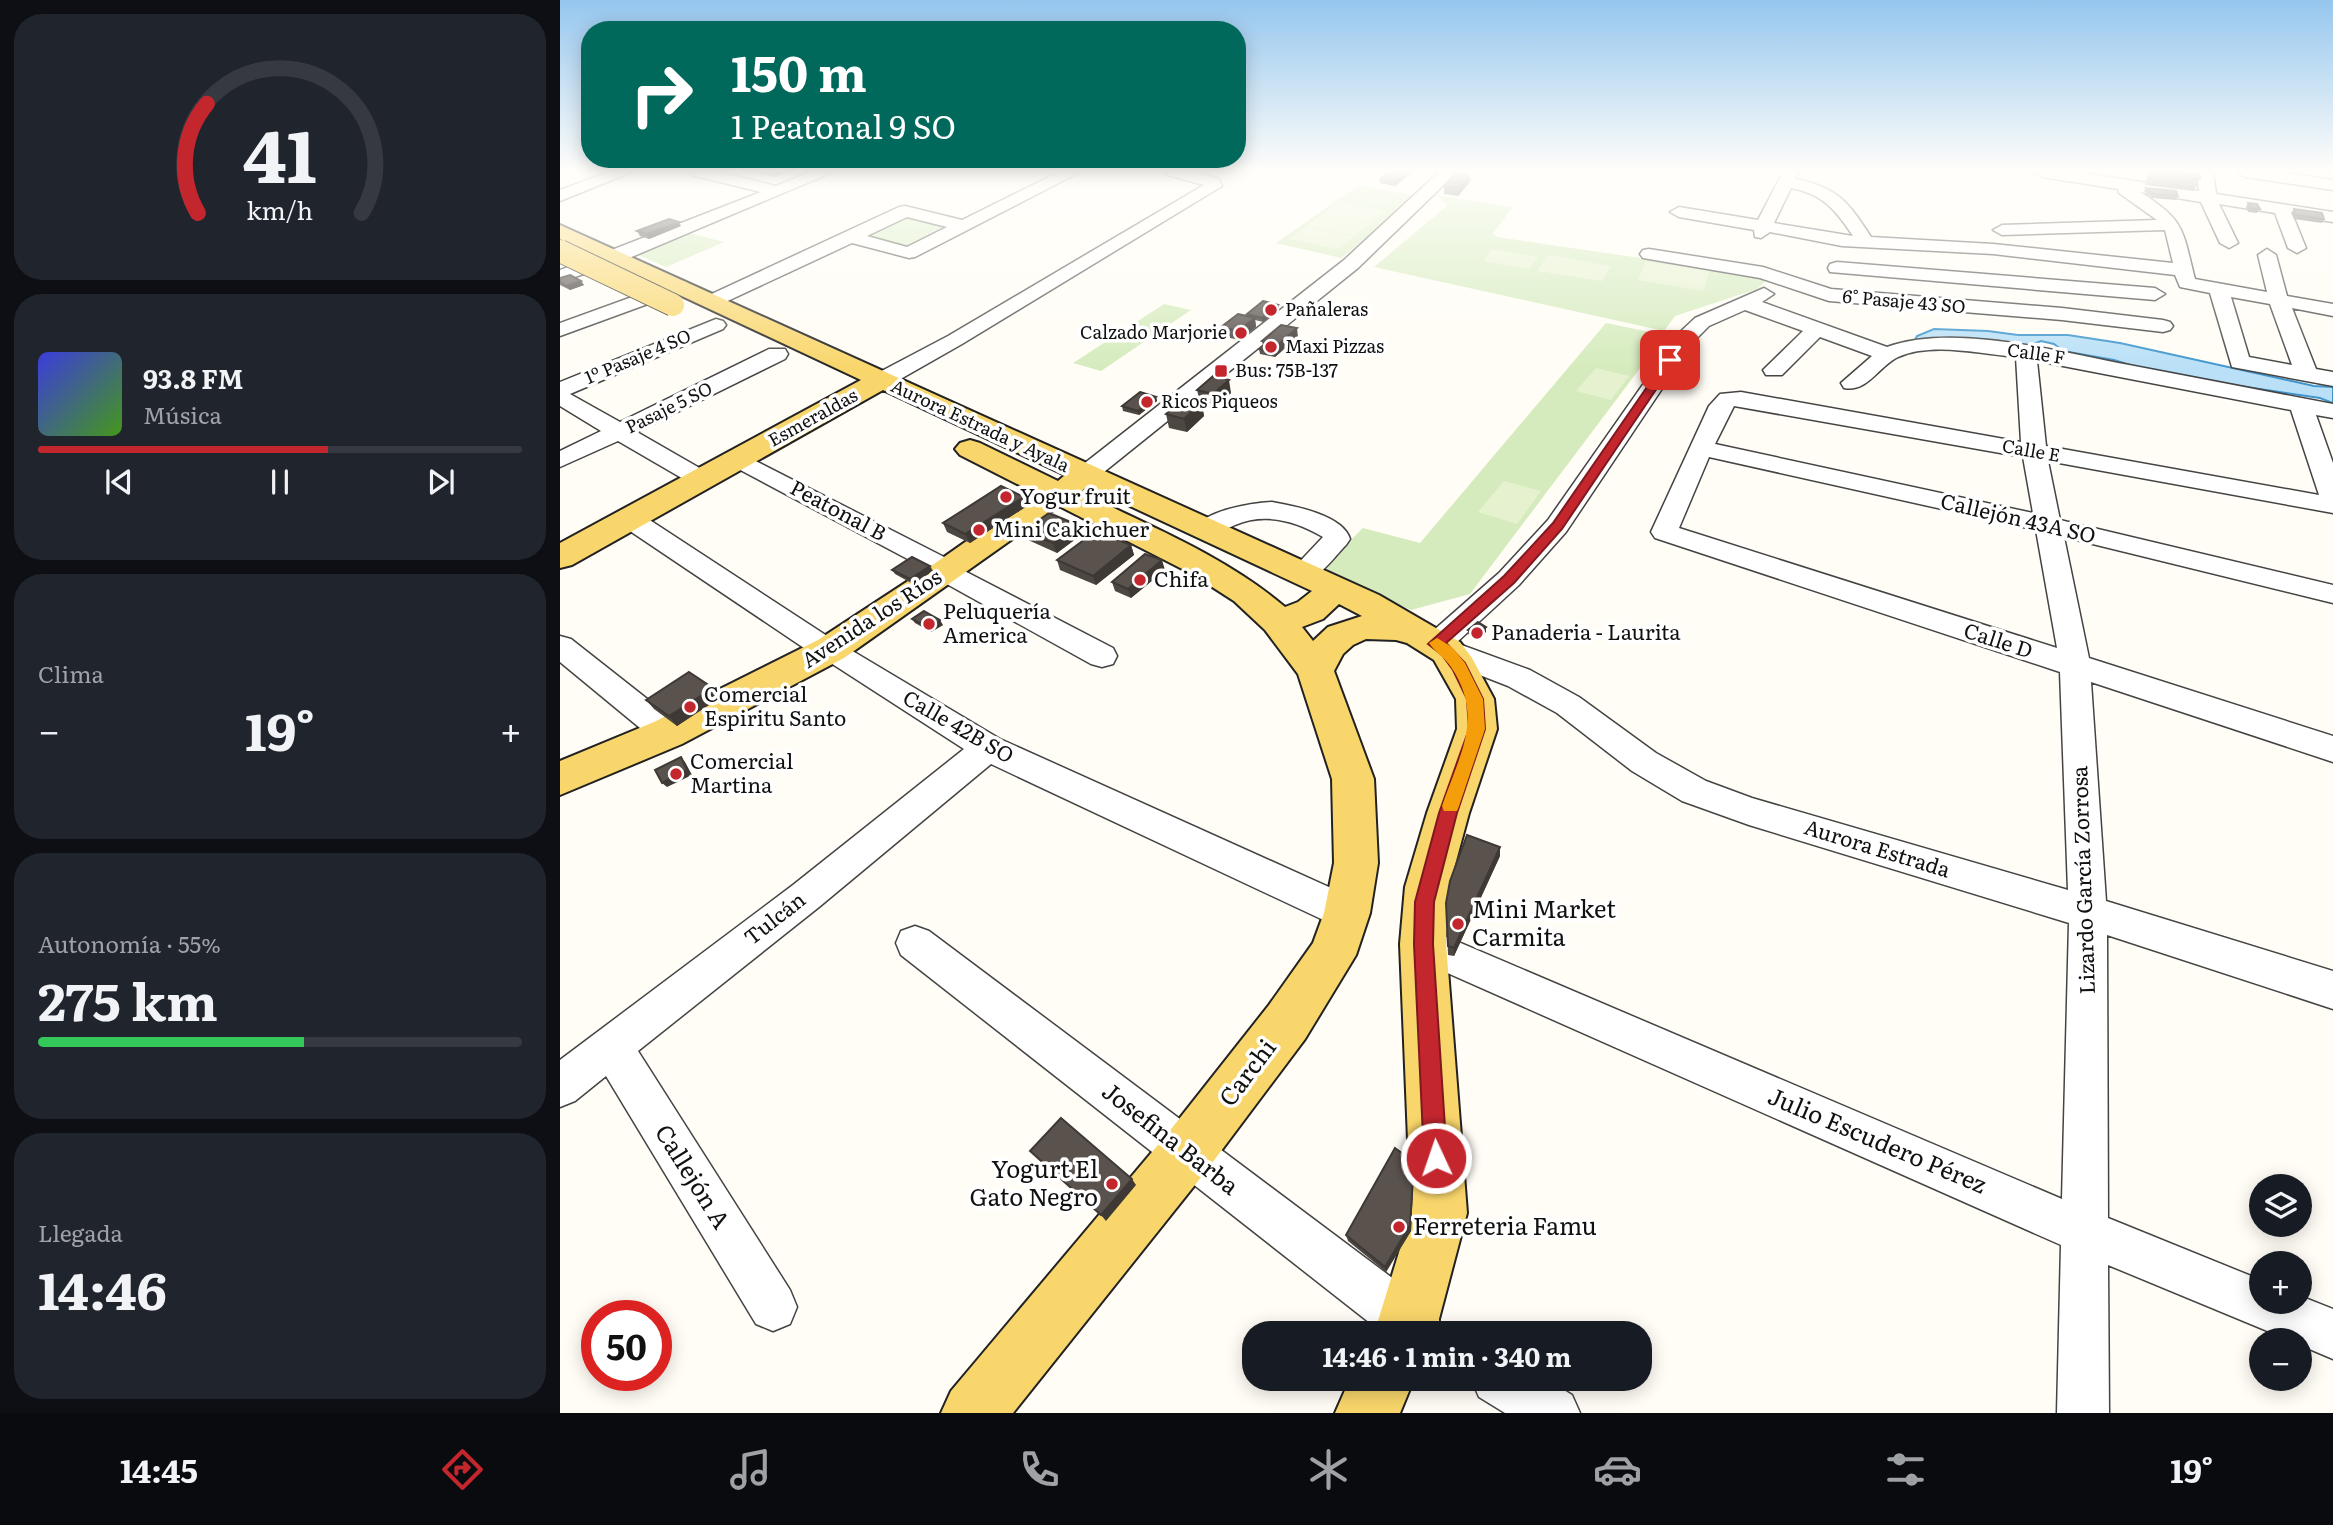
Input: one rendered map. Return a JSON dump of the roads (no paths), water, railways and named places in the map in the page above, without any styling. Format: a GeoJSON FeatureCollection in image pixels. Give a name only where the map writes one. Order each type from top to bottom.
{"type":"FeatureCollection","features":[{"type":"Feature","properties":{"kind":"main road","name":"Aurora Estrada y Ayala"},"geometry":{"type":"LineString","coordinates":[[575,238],[615,257],[777,354],[870,387]]}},
{"type":"Feature","properties":{"kind":"main road"},"geometry":{"type":"LineString","coordinates":[[568,267],[590,261],[601,254],[615,257]]}},
{"type":"Feature","properties":{"kind":"main road"},"geometry":{"type":"LineString","coordinates":[[568,267],[590,273],[615,257]]}},
{"type":"Feature","properties":{"kind":"main road","name":"Aurora Estrada y Ayala"},"geometry":{"type":"LineString","coordinates":[[568,267],[676,295]]}},
{"type":"Feature","properties":{"kind":"main road"},"geometry":{"type":"LineString","coordinates":[[568,267],[661,311],[709,314]]}},
{"type":"Feature","properties":{"kind":"main road","name":"Aurora Estrada y Ayala"},"geometry":{"type":"LineString","coordinates":[[709,314],[870,387],[1072,484],[1246,593],[1278,621],[1315,671]]}},
{"type":"Feature","properties":{"kind":"main road","name":"Esmeraldas"},"geometry":{"type":"LineString","coordinates":[[560,557],[870,387]]}},
{"type":"Feature","properties":{"kind":"main road","name":"Aurora Estrada y Ayala"},"geometry":{"type":"LineString","coordinates":[[1072,484],[1208,528],[1367,603],[1436,644]]}},
{"type":"Feature","properties":{"kind":"main road","name":"Avenida los Ríos"},"geometry":{"type":"LineString","coordinates":[[560,796],[679,743],[837,653],[946,571],[1052,506],[1072,484]]}},
{"type":"Feature","properties":{"kind":"main road"},"geometry":{"type":"LineString","coordinates":[[1278,621],[1315,610],[1327,599],[1318,580]]}},
{"type":"Feature","properties":{"kind":"main road"},"geometry":{"type":"LineString","coordinates":[[1315,671],[1320,654],[1334,639],[1355,629],[1380,626],[1436,644],[1459,667],[1475,699],[1477,729],[1448,813],[1427,887],[1423,944],[1439,1213],[1415,1321]]}},
{"type":"Feature","properties":{"kind":"main road","name":"Avenida los Ríos"},"geometry":{"type":"LineString","coordinates":[[560,779],[668,733],[837,653]]}},
{"type":"Feature","properties":{"kind":"main road","name":"Carchi"},"geometry":{"type":"LineString","coordinates":[[973,1413],[1187,1152],[1332,955],[1347,914],[1356,863],[1353,779],[1315,671]]}},
{"type":"Feature","properties":{"kind":"main road"},"geometry":{"type":"LineString","coordinates":[[1367,1413],[1377,1391]]}},
{"type":"Feature","properties":{"kind":"street"},"geometry":{"type":"LineString","coordinates":[[615,257],[662,238]]}},
{"type":"Feature","properties":{"kind":"street","name":"1º Pasaje 4 SO"},"geometry":{"type":"LineString","coordinates":[[560,390],[850,238]]}},
{"type":"Feature","properties":{"kind":"street"},"geometry":{"type":"LineString","coordinates":[[855,238],[909,253],[940,238]]}},
{"type":"Feature","properties":{"kind":"street","name":"Esmeraldas"},"geometry":{"type":"LineString","coordinates":[[870,387],[1109,238]]}},
{"type":"Feature","properties":{"kind":"street","name":"Avenida los Ríos"},"geometry":{"type":"LineString","coordinates":[[1072,484],[1351,264],[1378,238]]}},
{"type":"Feature","properties":{"kind":"street"},"geometry":{"type":"LineString","coordinates":[[1826,238],[1866,243],[1993,249],[2183,270]]}},
{"type":"Feature","properties":{"kind":"street"},"geometry":{"type":"LineString","coordinates":[[1863,238],[1866,243]]}},
{"type":"Feature","properties":{"kind":"street"},"geometry":{"type":"LineString","coordinates":[[2175,238],[2186,283],[2333,310]]}},
{"type":"Feature","properties":{"kind":"street"},"geometry":{"type":"LineString","coordinates":[[2227,238],[2229,243]]}},
{"type":"Feature","properties":{"kind":"street"},"geometry":{"type":"LineString","coordinates":[[2293,238],[2297,248]]}},
{"type":"Feature","properties":{"kind":"street"},"geometry":{"type":"LineString","coordinates":[[1788,318],[1834,291],[1842,240]]}},
{"type":"Feature","properties":{"kind":"street","name":"Lizardo García Zorrosa"},"geometry":{"type":"LineString","coordinates":[[1993,249],[1997,279],[2006,309],[2020,340],[2034,452],[2075,666],[2088,912],[2083,1413]]}},
{"type":"Feature","properties":{"kind":"street","name":"6° Pasaje 43 SO"},"geometry":{"type":"LineString","coordinates":[[1649,254],[1763,273],[1829,295],[2006,309],[2163,327]]}},
{"type":"Feature","properties":{"kind":"street"},"geometry":{"type":"LineString","coordinates":[[2267,255],[2279,301],[2307,375]]}},
{"type":"Feature","properties":{"kind":"street"},"geometry":{"type":"LineString","coordinates":[[1837,268],[2155,294]]}},
{"type":"Feature","properties":{"kind":"street"},"geometry":{"type":"LineString","coordinates":[[1436,644],[1509,579],[1558,526],[1686,337],[1702,322],[1791,282]]}},
{"type":"Feature","properties":{"kind":"street"},"geometry":{"type":"LineString","coordinates":[[2219,289],[2240,362],[2333,379]]}},
{"type":"Feature","properties":{"kind":"street"},"geometry":{"type":"LineString","coordinates":[[560,330],[639,301],[676,295]]}},
{"type":"Feature","properties":{"kind":"street"},"geometry":{"type":"LineString","coordinates":[[1745,303],[1887,354]]}},
{"type":"Feature","properties":{"kind":"street"},"geometry":{"type":"LineString","coordinates":[[1774,370],[1818,329]]}},
{"type":"Feature","properties":{"kind":"street","name":"Calle F"},"geometry":{"type":"LineString","coordinates":[[1887,354],[1904,348],[2020,340],[2333,411]]}},
{"type":"Feature","properties":{"kind":"street","name":"Pasaje 5 SO"},"geometry":{"type":"LineString","coordinates":[[560,460],[777,354]]}},
{"type":"Feature","properties":{"kind":"street"},"geometry":{"type":"LineString","coordinates":[[1852,383],[1887,354]]}},
{"type":"Feature","properties":{"kind":"street"},"geometry":{"type":"LineString","coordinates":[[560,397],[701,479]]}},
{"type":"Feature","properties":{"kind":"street","name":"Calle E"},"geometry":{"type":"LineString","coordinates":[[1701,448],[1720,406],[1728,399],[1741,399],[2333,505]]}},
{"type":"Feature","properties":{"kind":"street"},"geometry":{"type":"LineString","coordinates":[[2301,405],[2333,499]]}},
{"type":"Feature","properties":{"kind":"street","name":"Callejón 43A SO"},"geometry":{"type":"LineString","coordinates":[[1701,448],[2049,525],[2333,594]]}},
{"type":"Feature","properties":{"kind":"street","name":"Calle D"},"geometry":{"type":"LineString","coordinates":[[1701,448],[1664,532],[2333,749]]}},
{"type":"Feature","properties":{"kind":"street","name":"Peatonal B"},"geometry":{"type":"LineString","coordinates":[[738,459],[1102,656]]}},
{"type":"Feature","properties":{"kind":"street"},"geometry":{"type":"LineString","coordinates":[[1208,528],[1230,517],[1271,508],[1335,532],[1337,539],[1318,580]]}},
{"type":"Feature","properties":{"kind":"street","name":"Calle 42B SO"},"geometry":{"type":"LineString","coordinates":[[630,519],[814,641],[988,748],[1347,914]]}},
{"type":"Feature","properties":{"kind":"street","name":"Aurora Estrada"},"geometry":{"type":"LineString","coordinates":[[1436,644],[1519,678],[1568,705],[1644,762],[1694,791],[1749,811],[2088,912],[2333,990]]}},
{"type":"Feature","properties":{"kind":"street"},"geometry":{"type":"LineString","coordinates":[[560,646],[668,733]]}},
{"type":"Feature","properties":{"kind":"street","name":"Tulcán"},"geometry":{"type":"LineString","coordinates":[[560,1086],[988,748]]}},
{"type":"Feature","properties":{"kind":"street","name":"Josefina Barba"},"geometry":{"type":"LineString","coordinates":[[915,943],[1402,1321]]}},
{"type":"Feature","properties":{"kind":"street","name":"Julio Escudero Pérez"},"geometry":{"type":"LineString","coordinates":[[1423,944],[2083,1231],[2333,1334]]}},
{"type":"Feature","properties":{"kind":"street","name":"Callejón A"},"geometry":{"type":"LineString","coordinates":[[612,1047],[773,1307]]}},
{"type":"Feature","properties":{"kind":"street"},"geometry":{"type":"LineString","coordinates":[[1517,1391],[1554,1413]]}},
{"type":"Feature","properties":{"kind":"water"},"geometry":{"type":"Polygon","coordinates":[[[1934,329],[2018,335],[2068,335],[2120,343],[2314,386],[2333,387],[2333,403],[2320,398],[2159,374],[2114,360],[2063,351],[2054,344],[2041,341],[2031,345],[1949,338],[1926,344],[1915,340],[1917,336],[1934,329]]]}},
{"type":"Feature","properties":{"kind":"place","name":"Pañaleras"},"geometry":{"type":"Point","coordinates":[1271,310]}},
{"type":"Feature","properties":{"kind":"place","name":"Calzado Marjorie"},"geometry":{"type":"Point","coordinates":[1241,333]}},
{"type":"Feature","properties":{"kind":"place","name":"Maxi Pizzas"},"geometry":{"type":"Point","coordinates":[1271,347]}},
{"type":"Feature","properties":{"kind":"place","name":"Bus: 75B-137"},"geometry":{"type":"Point","coordinates":[1221,371]}},
{"type":"Feature","properties":{"kind":"place","name":"Ricos Piqueos"},"geometry":{"type":"Point","coordinates":[1147,402]}},
{"type":"Feature","properties":{"kind":"place","name":"Yogur fruit"},"geometry":{"type":"Point","coordinates":[1006,497]}},
{"type":"Feature","properties":{"kind":"place","name":"Mini Cakichuer"},"geometry":{"type":"Point","coordinates":[979,530]}},
{"type":"Feature","properties":{"kind":"place","name":"Chifa"},"geometry":{"type":"Point","coordinates":[1140,580]}},
{"type":"Feature","properties":{"kind":"place","name":"Peluquería America"},"geometry":{"type":"Point","coordinates":[929,624]}},
{"type":"Feature","properties":{"kind":"place","name":"Panaderia - Laurita"},"geometry":{"type":"Point","coordinates":[1477,633]}},
{"type":"Feature","properties":{"kind":"place","name":"Comercial Espiritu Santo"},"geometry":{"type":"Point","coordinates":[690,707]}},
{"type":"Feature","properties":{"kind":"place","name":"Comercial Martina"},"geometry":{"type":"Point","coordinates":[676,774]}},
{"type":"Feature","properties":{"kind":"place","name":"Mini Market Carmita"},"geometry":{"type":"Point","coordinates":[1458,924]}},
{"type":"Feature","properties":{"kind":"place","name":"Yogurt El Gato Negro"},"geometry":{"type":"Point","coordinates":[1112,1184]}},
{"type":"Feature","properties":{"kind":"place","name":"Ferreteria Famu"},"geometry":{"type":"Point","coordinates":[1399,1227]}}]}
